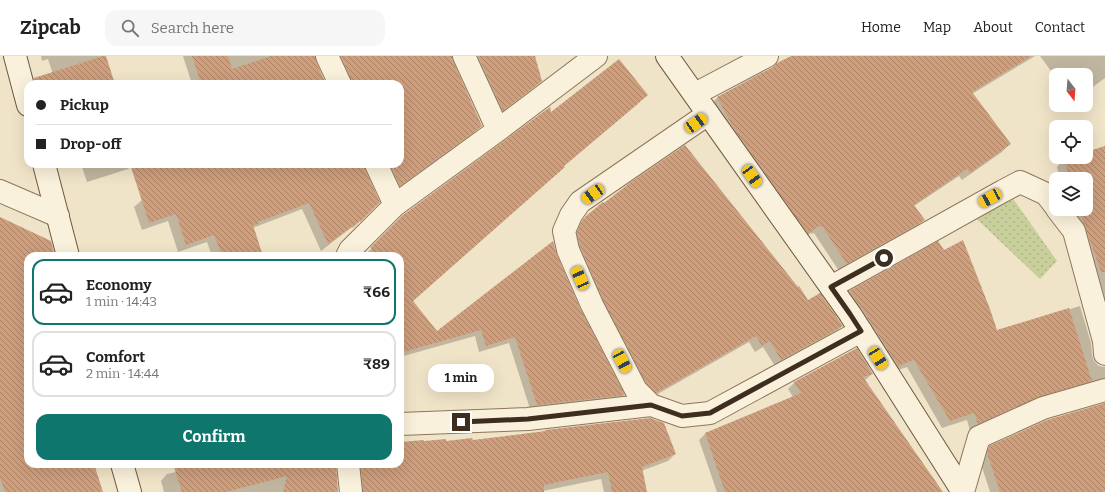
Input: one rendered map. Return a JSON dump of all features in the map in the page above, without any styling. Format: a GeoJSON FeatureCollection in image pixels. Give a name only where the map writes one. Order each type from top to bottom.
{"type":"FeatureCollection","features":[{"type":"Feature","properties":{"kind":"street"},"geometry":{"type":"LineString","coordinates":[[15,56],[24,90]]}},
{"type":"Feature","properties":{"kind":"street"},"geometry":{"type":"LineString","coordinates":[[327,56],[338,80]]}},
{"type":"Feature","properties":{"kind":"street"},"geometry":{"type":"LineString","coordinates":[[464,56],[498,130]]}},
{"type":"Feature","properties":{"kind":"street"},"geometry":{"type":"LineString","coordinates":[[349,252],[395,205],[596,56]]}},
{"type":"Feature","properties":{"kind":"street"},"geometry":{"type":"LineString","coordinates":[[667,56],[850,314],[963,492]]}},
{"type":"Feature","properties":{"kind":"street"},"geometry":{"type":"LineString","coordinates":[[695,94],[767,56]]}},
{"type":"Feature","properties":{"kind":"street"},"geometry":{"type":"LineString","coordinates":[[708,114],[580,202],[571,215],[564,231],[568,250],[592,305],[636,390],[651,405],[682,416],[710,413],[861,331]]}},
{"type":"Feature","properties":{"kind":"street"},"geometry":{"type":"LineString","coordinates":[[45,168],[67,252]]}},
{"type":"Feature","properties":{"kind":"street"},"geometry":{"type":"LineString","coordinates":[[378,168],[395,205]]}},
{"type":"Feature","properties":{"kind":"street"},"geometry":{"type":"LineString","coordinates":[[831,287],[1020,182],[1046,194],[1049,198]]}},
{"type":"Feature","properties":{"kind":"street"},"geometry":{"type":"LineString","coordinates":[[0,191],[58,216]]}},
{"type":"Feature","properties":{"kind":"street"},"geometry":{"type":"LineString","coordinates":[[1063,216],[1074,231],[1104,345]]}},
{"type":"Feature","properties":{"kind":"street"},"geometry":{"type":"LineString","coordinates":[[963,492],[979,437],[1043,408],[1105,390]]}},
{"type":"Feature","properties":{"kind":"street"},"geometry":{"type":"LineString","coordinates":[[404,424],[528,419],[651,405]]}},
{"type":"Feature","properties":{"kind":"street"},"geometry":{"type":"LineString","coordinates":[[123,468],[130,492]]}},
{"type":"Feature","properties":{"kind":"street"},"geometry":{"type":"LineString","coordinates":[[348,468],[351,492]]}},
{"type":"Feature","properties":{"kind":"green space"},"geometry":{"type":"Polygon","coordinates":[[[1002,183],[1057,261],[1040,279],[966,209],[1002,183]]]}},
{"type":"Feature","properties":{"kind":"building"},"geometry":{"type":"Polygon","coordinates":[[[106,56],[114,80],[34,80],[34,78],[106,56]]]}},
{"type":"Feature","properties":{"kind":"building"},"geometry":{"type":"Polygon","coordinates":[[[192,56],[228,56],[232,69],[271,56],[315,56],[324,80],[200,80],[192,56]]]}},
{"type":"Feature","properties":{"kind":"building"},"geometry":{"type":"Polygon","coordinates":[[[341,56],[452,56],[482,126],[400,186],[392,168],[404,168],[404,80],[351,79],[341,56]]]}},
{"type":"Feature","properties":{"kind":"building"},"geometry":{"type":"Polygon","coordinates":[[[478,56],[535,56],[542,81],[503,111],[478,56]]]}},
{"type":"Feature","properties":{"kind":"building"},"geometry":{"type":"Polygon","coordinates":[[[791,56],[1031,56],[972,92],[1011,144],[970,173],[967,169],[914,205],[925,220],[847,264],[822,226],[819,226],[808,234],[734,129],[717,97],[791,56]]]}},
{"type":"Feature","properties":{"kind":"building"},"geometry":{"type":"Polygon","coordinates":[[[619,59],[648,95],[564,166],[565,167],[413,301],[437,331],[553,241],[557,255],[581,310],[625,395],[537,405],[515,337],[486,346],[481,330],[404,352],[404,252],[373,252],[371,247],[403,215],[550,107],[551,112],[619,59]]]}},
{"type":"Feature","properties":{"kind":"building"},"geometry":{"type":"Polygon","coordinates":[[[685,145],[798,287],[799,286],[808,300],[820,293],[843,326],[781,360],[770,341],[762,346],[756,336],[656,393],[646,383],[603,300],[580,246],[577,232],[586,216],[603,202],[604,203],[631,182],[685,145]]]}},
{"type":"Feature","properties":{"kind":"building"},"geometry":{"type":"Polygon","coordinates":[[[1105,146],[1105,272],[1101,272],[1081,216],[1093,216],[1093,172],[1068,172],[1066,164],[1093,164],[1093,150],[1105,146]]]}},
{"type":"Feature","properties":{"kind":"building"},"geometry":{"type":"Polygon","coordinates":[[[131,168],[365,168],[380,202],[360,222],[328,244],[309,203],[258,222],[258,224],[253,225],[262,252],[220,252],[214,235],[186,245],[176,214],[149,223],[131,168]]]}},
{"type":"Feature","properties":{"kind":"building"},"geometry":{"type":"Polygon","coordinates":[[[0,217],[51,241],[54,252],[24,252],[24,468],[95,468],[103,492],[5,492],[0,478],[0,217]]]}},
{"type":"Feature","properties":{"kind":"building"},"geometry":{"type":"Polygon","coordinates":[[[963,240],[997,330],[1069,308],[1092,381],[1038,397],[978,424],[974,413],[950,421],[914,360],[898,366],[861,307],[849,291],[938,241],[944,250],[963,240]]]}},
{"type":"Feature","properties":{"kind":"building"},"geometry":{"type":"Polygon","coordinates":[[[857,348],[873,374],[863,377],[943,492],[725,492],[705,433],[801,393],[794,382],[857,348]]]}},
{"type":"Feature","properties":{"kind":"building"},"geometry":{"type":"Polygon","coordinates":[[[1105,403],[1105,492],[1000,492],[987,453],[989,446],[1047,420],[1105,403]]]}},
{"type":"Feature","properties":{"kind":"building"},"geometry":{"type":"Polygon","coordinates":[[[650,418],[664,423],[676,454],[642,467],[647,492],[612,492],[608,472],[544,485],[544,492],[363,492],[361,468],[404,468],[404,442],[446,439],[446,441],[472,438],[473,440],[650,418]]]}},
{"type":"Feature","properties":{"kind":"building"},"geometry":{"type":"Polygon","coordinates":[[[174,468],[336,468],[338,492],[283,492],[287,476],[226,492],[182,492],[174,468]]]}},
{"type":"Feature","properties":{"kind":"route"},"geometry":{"type":"LineString","coordinates":[[461,422],[528,419],[651,405],[682,416],[710,413],[861,331],[831,287],[884,258]]}}]}
